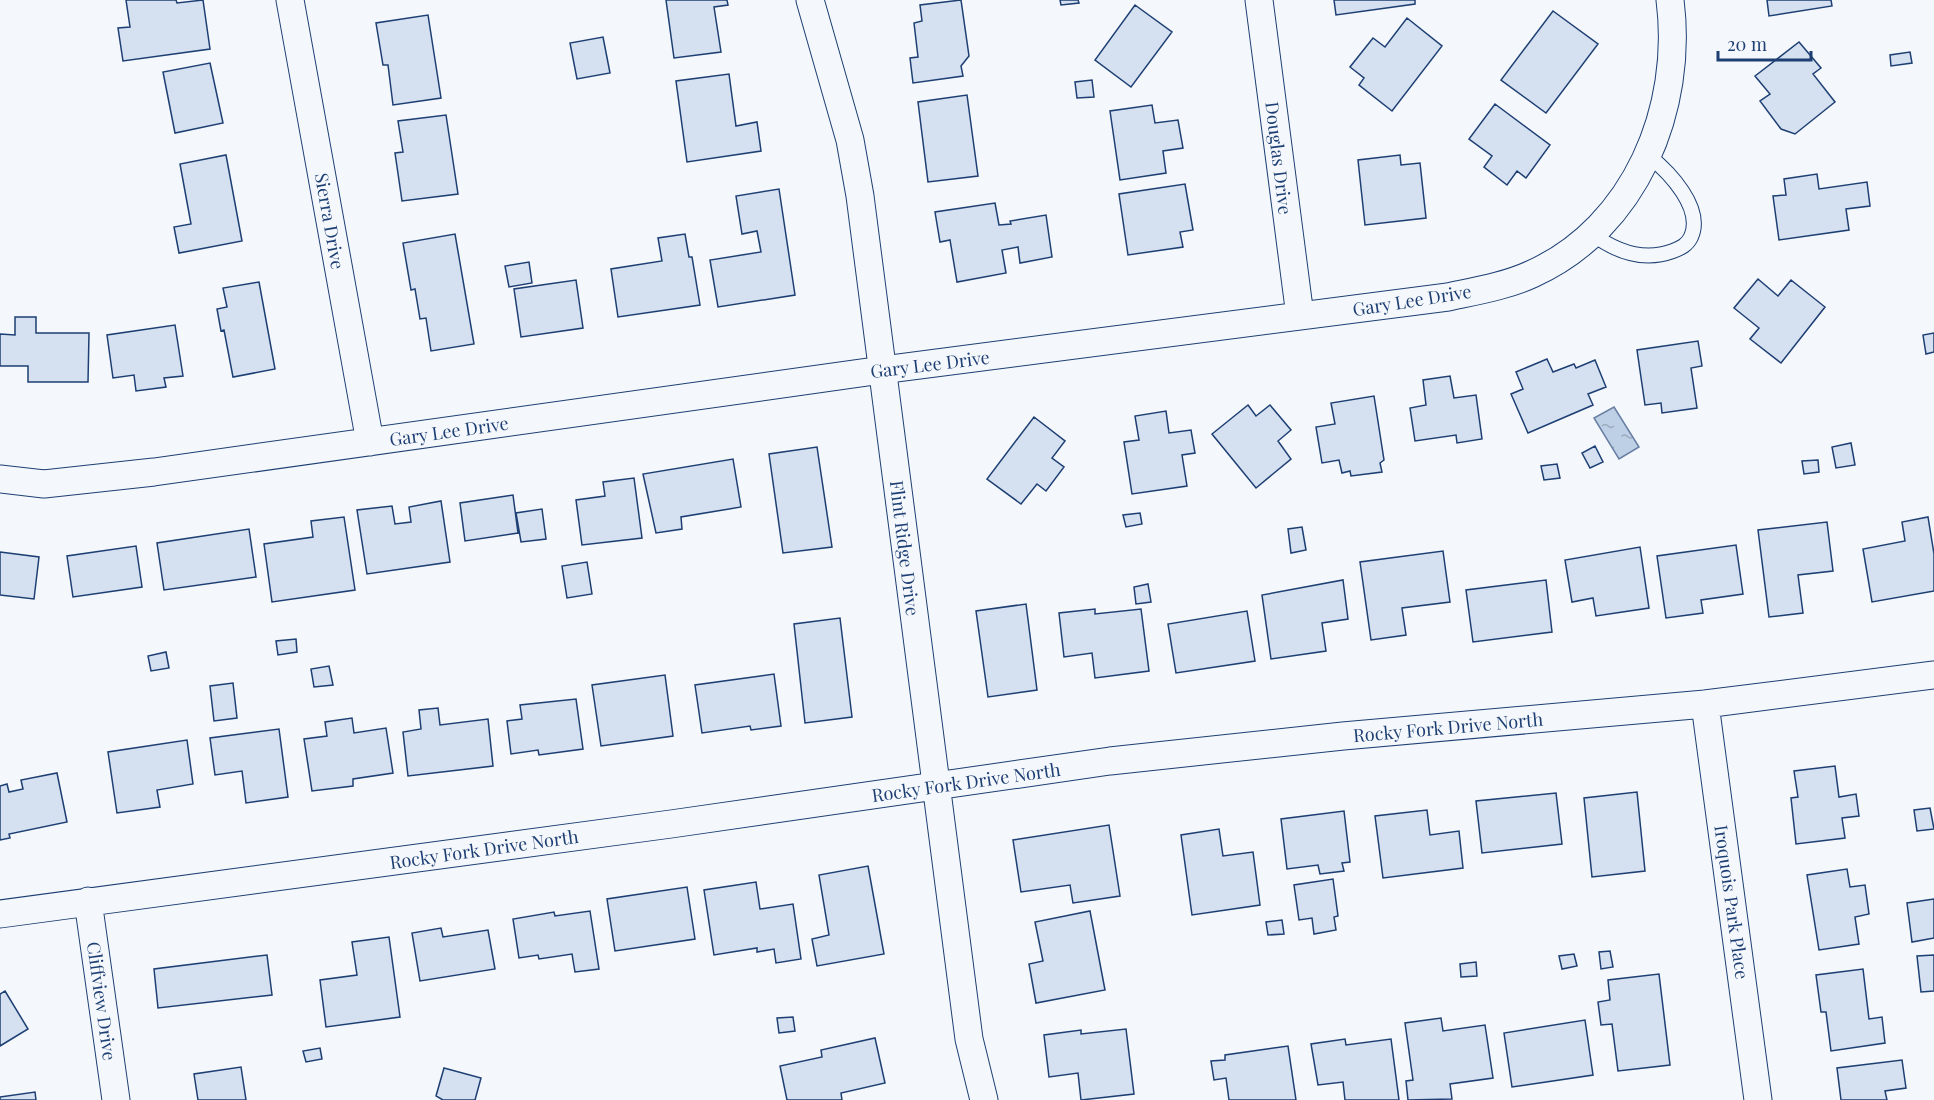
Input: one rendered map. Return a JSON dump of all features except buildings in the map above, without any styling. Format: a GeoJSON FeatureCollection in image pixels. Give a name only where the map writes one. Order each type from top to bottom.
{"type":"FeatureCollection","features":[{"type":"Feature","properties":{"kind":"street","name":"Sierra Drive"},"geometry":{"type":"LineString","coordinates":[[290,0],[370,442]]}},
{"type":"Feature","properties":{"kind":"street","name":"Flint Ridge Drive"},"geometry":{"type":"LineString","coordinates":[[810,0],[850,140],[860,196],[969,1039],[984,1100]]}},
{"type":"Feature","properties":{"kind":"street","name":"Douglas Drive"},"geometry":{"type":"LineString","coordinates":[[1259,0],[1300,316]]}},
{"type":"Feature","properties":{"kind":"street","name":"Gary Lee Drive"},"geometry":{"type":"LineString","coordinates":[[0,479],[44,484],[154,472],[882,370],[1448,297],[1493,287],[1532,274],[1566,254],[1591,233],[1628,191],[1648,156],[1661,124],[1671,83],[1674,43],[1670,0]]}},
{"type":"Feature","properties":{"kind":"street","name":"Rocky Fork Drive North"},"geometry":{"type":"LineString","coordinates":[[0,914],[671,824],[1110,761],[1343,736],[1705,704],[1934,675]]}},
{"type":"Feature","properties":{"kind":"street","name":"Iroquois Park Place"},"geometry":{"type":"LineString","coordinates":[[1705,704],[1758,1100]]}},
{"type":"Feature","properties":{"kind":"street","name":"Cliffview Drive"},"geometry":{"type":"LineString","coordinates":[[88,901],[116,1100]]}},
{"type":"Feature","properties":{"kind":"lane"},"geometry":{"type":"LineString","coordinates":[[1591,233],[1606,245],[1641,256],[1661,255],[1683,247],[1690,239],[1693,229],[1691,212],[1684,194],[1676,179],[1648,156]]}},
{"type":"Feature","properties":{"kind":"water"},"geometry":{"type":"Polygon","coordinates":[[[1614,407],[1639,447],[1619,459],[1594,418],[1614,407]]]}}]}
